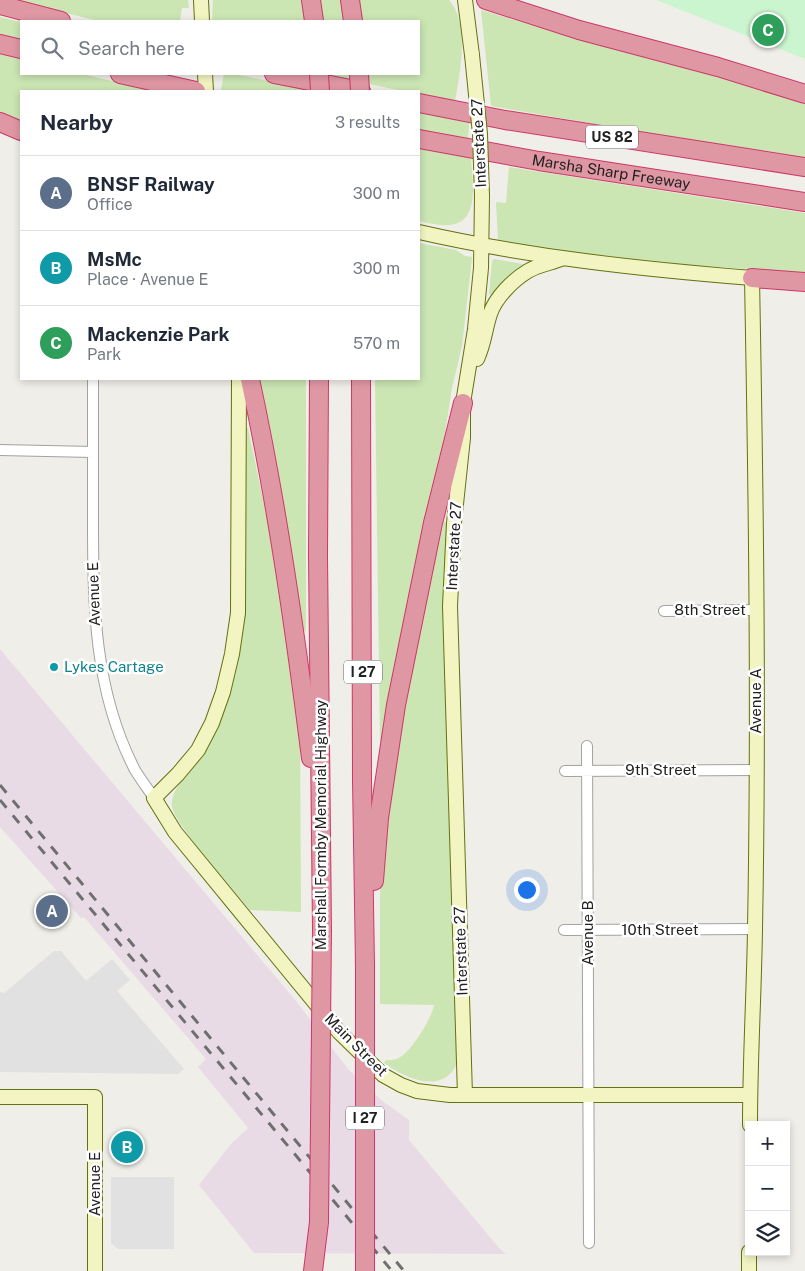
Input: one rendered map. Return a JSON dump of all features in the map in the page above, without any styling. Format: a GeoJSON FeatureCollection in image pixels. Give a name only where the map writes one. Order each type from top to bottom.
{"type":"FeatureCollection","features":[{"type":"Feature","properties":{"kind":"highway"},"geometry":{"type":"LineString","coordinates":[[311,0],[314,20]]}},
{"type":"Feature","properties":{"kind":"highway"},"geometry":{"type":"LineString","coordinates":[[350,0],[354,20]]}},
{"type":"Feature","properties":{"kind":"highway"},"geometry":{"type":"LineString","coordinates":[[486,0],[578,30],[718,67],[805,94]]}},
{"type":"Feature","properties":{"kind":"highway"},"geometry":{"type":"LineString","coordinates":[[0,5],[57,20]]}},
{"type":"Feature","properties":{"kind":"highway"},"geometry":{"type":"LineString","coordinates":[[0,44],[20,49]]}},
{"type":"Feature","properties":{"kind":"highway"},"geometry":{"type":"LineString","coordinates":[[124,75],[192,90]]}},
{"type":"Feature","properties":{"kind":"highway"},"geometry":{"type":"LineString","coordinates":[[279,75],[355,90]]}},
{"type":"Feature","properties":{"kind":"highway"},"geometry":{"type":"LineString","coordinates":[[319,75],[320,90]]}},
{"type":"Feature","properties":{"kind":"highway"},"geometry":{"type":"LineString","coordinates":[[359,75],[360,90]]}},
{"type":"Feature","properties":{"kind":"highway","name":"US 82"},"geometry":{"type":"LineString","coordinates":[[420,103],[505,120],[805,167]]}},
{"type":"Feature","properties":{"kind":"highway"},"geometry":{"type":"LineString","coordinates":[[0,122],[20,132]]}},
{"type":"Feature","properties":{"kind":"highway","name":"Marsha Sharp Freeway"},"geometry":{"type":"LineString","coordinates":[[420,139],[539,161],[805,202]]}},
{"type":"Feature","properties":{"kind":"highway"},"geometry":{"type":"LineString","coordinates":[[752,278],[805,282]]}},
{"type":"Feature","properties":{"kind":"highway"},"geometry":{"type":"LineString","coordinates":[[250,380],[294,621],[322,843]]}},
{"type":"Feature","properties":{"kind":"highway","name":"Marshall Formby Memorial Highway"},"geometry":{"type":"LineString","coordinates":[[319,380],[318,556],[322,843],[320,1271]]}},
{"type":"Feature","properties":{"kind":"highway","name":"I 27"},"geometry":{"type":"LineString","coordinates":[[361,380],[365,1271]]}},
{"type":"Feature","properties":{"kind":"highway"},"geometry":{"type":"LineString","coordinates":[[365,966],[372,917],[379,818],[391,734],[433,523],[463,403]]}},
{"type":"Feature","properties":{"kind":"highway"},"geometry":{"type":"LineString","coordinates":[[313,1271],[319,1222]]}},
{"type":"Feature","properties":{"kind":"main road","name":"Interstate 27"},"geometry":{"type":"LineString","coordinates":[[465,0],[480,134],[482,196],[482,246],[475,328],[463,403],[463,438],[454,524],[450,606],[465,1095]]}},
{"type":"Feature","properties":{"kind":"main road"},"geometry":{"type":"LineString","coordinates":[[205,75],[206,90]]}},
{"type":"Feature","properties":{"kind":"main road"},"geometry":{"type":"LineString","coordinates":[[0,127],[20,132]]}},
{"type":"Feature","properties":{"kind":"main road"},"geometry":{"type":"LineString","coordinates":[[420,232],[482,246],[563,259],[752,278]]}},
{"type":"Feature","properties":{"kind":"main road"},"geometry":{"type":"LineString","coordinates":[[469,373],[482,350],[490,312],[501,295],[512,283],[529,270],[563,259]]}},
{"type":"Feature","properties":{"kind":"main road","name":"Avenue A"},"geometry":{"type":"LineString","coordinates":[[750,1121],[755,929],[756,770],[756,449],[752,278]]}},
{"type":"Feature","properties":{"kind":"main road"},"geometry":{"type":"LineString","coordinates":[[154,798],[198,750],[212,723],[223,692],[232,654],[238,613],[239,380]]}},
{"type":"Feature","properties":{"kind":"main road","name":"Main Street"},"geometry":{"type":"LineString","coordinates":[[154,798],[175,832],[339,1032],[383,1075],[401,1085],[417,1091],[434,1094],[465,1095],[750,1095]]}},
{"type":"Feature","properties":{"kind":"main road","name":"Avenue E"},"geometry":{"type":"LineString","coordinates":[[0,1097],[95,1097],[95,1271]]}},
{"type":"Feature","properties":{"kind":"main road"},"geometry":{"type":"LineString","coordinates":[[749,1256],[749,1271]]}},
{"type":"Feature","properties":{"kind":"street","name":"Avenue E"},"geometry":{"type":"LineString","coordinates":[[93,380],[93,572],[96,633],[104,686],[119,733],[136,771],[154,798]]}},
{"type":"Feature","properties":{"kind":"street"},"geometry":{"type":"LineString","coordinates":[[0,450],[93,452]]}},
{"type":"Feature","properties":{"kind":"street","name":"8th Street"},"geometry":{"type":"LineString","coordinates":[[664,610],[756,610]]}},
{"type":"Feature","properties":{"kind":"street","name":"Avenue B"},"geometry":{"type":"LineString","coordinates":[[587,746],[589,1243]]}},
{"type":"Feature","properties":{"kind":"street","name":"9th Street"},"geometry":{"type":"LineString","coordinates":[[565,772],[756,770]]}},
{"type":"Feature","properties":{"kind":"street","name":"10th Street"},"geometry":{"type":"LineString","coordinates":[[564,930],[755,929]]}},
{"type":"Feature","properties":{"kind":"shaded area"},"geometry":{"type":"Polygon","coordinates":[[[0,649],[296,1001],[348,1069],[381,1100],[409,1120],[409,1140],[506,1254],[254,1253],[199,1185],[230,1145],[248,1128],[198,1067],[206,1059],[84,917],[81,918],[0,827],[0,649]]]}},
{"type":"Feature","properties":{"kind":"shaded area"},"geometry":{"type":"Polygon","coordinates":[[[54,951],[61,951],[86,981],[112,959],[130,980],[117,991],[184,1069],[178,1074],[0,1072],[0,992],[4,993],[54,951]]]}},
{"type":"Feature","properties":{"kind":"shaded area"},"geometry":{"type":"Polygon","coordinates":[[[111,1177],[174,1177],[174,1249],[118,1249],[111,1243],[111,1177]]]}},
{"type":"Feature","properties":{"kind":"green space"},"geometry":{"type":"Polygon","coordinates":[[[11,0],[188,0],[189,8],[182,8],[180,20],[95,20],[11,0]]]}},
{"type":"Feature","properties":{"kind":"green space"},"geometry":{"type":"Polygon","coordinates":[[[213,0],[449,0],[460,22],[462,49],[455,101],[420,94],[420,90],[398,90],[324,75],[420,75],[420,20],[212,20],[213,0]]]}},
{"type":"Feature","properties":{"kind":"green space"},"geometry":{"type":"Polygon","coordinates":[[[656,0],[805,0],[805,59],[656,0]]]}},
{"type":"Feature","properties":{"kind":"green space"},"geometry":{"type":"Polygon","coordinates":[[[481,10],[805,102],[805,157],[491,106],[481,10]]]}},
{"type":"Feature","properties":{"kind":"green space"},"geometry":{"type":"Polygon","coordinates":[[[0,17],[20,22],[20,39],[0,34],[0,17]]]}},
{"type":"Feature","properties":{"kind":"green space"},"geometry":{"type":"Polygon","coordinates":[[[0,54],[20,59],[20,75],[86,75],[150,90],[20,90],[20,120],[0,114],[0,54]]]}},
{"type":"Feature","properties":{"kind":"green space"},"geometry":{"type":"Polygon","coordinates":[[[224,75],[239,75],[313,90],[221,90],[224,75]]]}},
{"type":"Feature","properties":{"kind":"green space"},"geometry":{"type":"Polygon","coordinates":[[[420,112],[469,123],[468,141],[420,130],[420,112]]]}},
{"type":"Feature","properties":{"kind":"green space"},"geometry":{"type":"Polygon","coordinates":[[[420,146],[471,158],[473,188],[471,208],[467,216],[460,222],[450,225],[420,221],[420,146]]]}},
{"type":"Feature","properties":{"kind":"green space"},"geometry":{"type":"Polygon","coordinates":[[[509,167],[805,213],[805,273],[672,264],[534,247],[498,240],[496,202],[506,203],[509,167]]]}},
{"type":"Feature","properties":{"kind":"green space"},"geometry":{"type":"Polygon","coordinates":[[[420,243],[456,250],[465,256],[472,257],[462,346],[452,388],[440,465],[382,741],[380,741],[375,380],[420,380],[420,243]]]}},
{"type":"Feature","properties":{"kind":"green space"},"geometry":{"type":"Polygon","coordinates":[[[494,259],[529,265],[492,297],[489,294],[492,262],[494,259]]]}},
{"type":"Feature","properties":{"kind":"green space"},"geometry":{"type":"Polygon","coordinates":[[[257,380],[306,380],[306,631],[300,630],[257,380]]]}},
{"type":"Feature","properties":{"kind":"green space"},"geometry":{"type":"Polygon","coordinates":[[[248,428],[282,591],[300,727],[301,912],[250,910],[194,842],[175,815],[172,806],[174,793],[200,758],[217,728],[224,712],[238,662],[243,628],[243,429],[248,428]]]}},
{"type":"Feature","properties":{"kind":"green space"},"geometry":{"type":"Polygon","coordinates":[[[444,522],[448,523],[459,1057],[454,1069],[446,1077],[437,1081],[426,1081],[404,1075],[384,1063],[386,1060],[394,1060],[400,1057],[406,1052],[426,1025],[434,1005],[380,1004],[380,889],[383,837],[407,680],[444,522]]]}},
{"type":"Feature","properties":{"kind":"railway"},"geometry":{"type":"LineString","coordinates":[[0,785],[404,1271]]}},
{"type":"Feature","properties":{"kind":"railway"},"geometry":{"type":"LineString","coordinates":[[0,800],[392,1271]]}},
{"type":"Feature","properties":{"kind":"place","name":"Mackenzie Park"},"geometry":{"type":"Point","coordinates":[768,30]}},
{"type":"Feature","properties":{"kind":"place","name":"Lykes Cartage"},"geometry":{"type":"Point","coordinates":[54,667]}},
{"type":"Feature","properties":{"kind":"place","name":"BNSF Railway"},"geometry":{"type":"Point","coordinates":[52,911]}},
{"type":"Feature","properties":{"kind":"place","name":"MsMc"},"geometry":{"type":"Point","coordinates":[127,1147]}}]}
